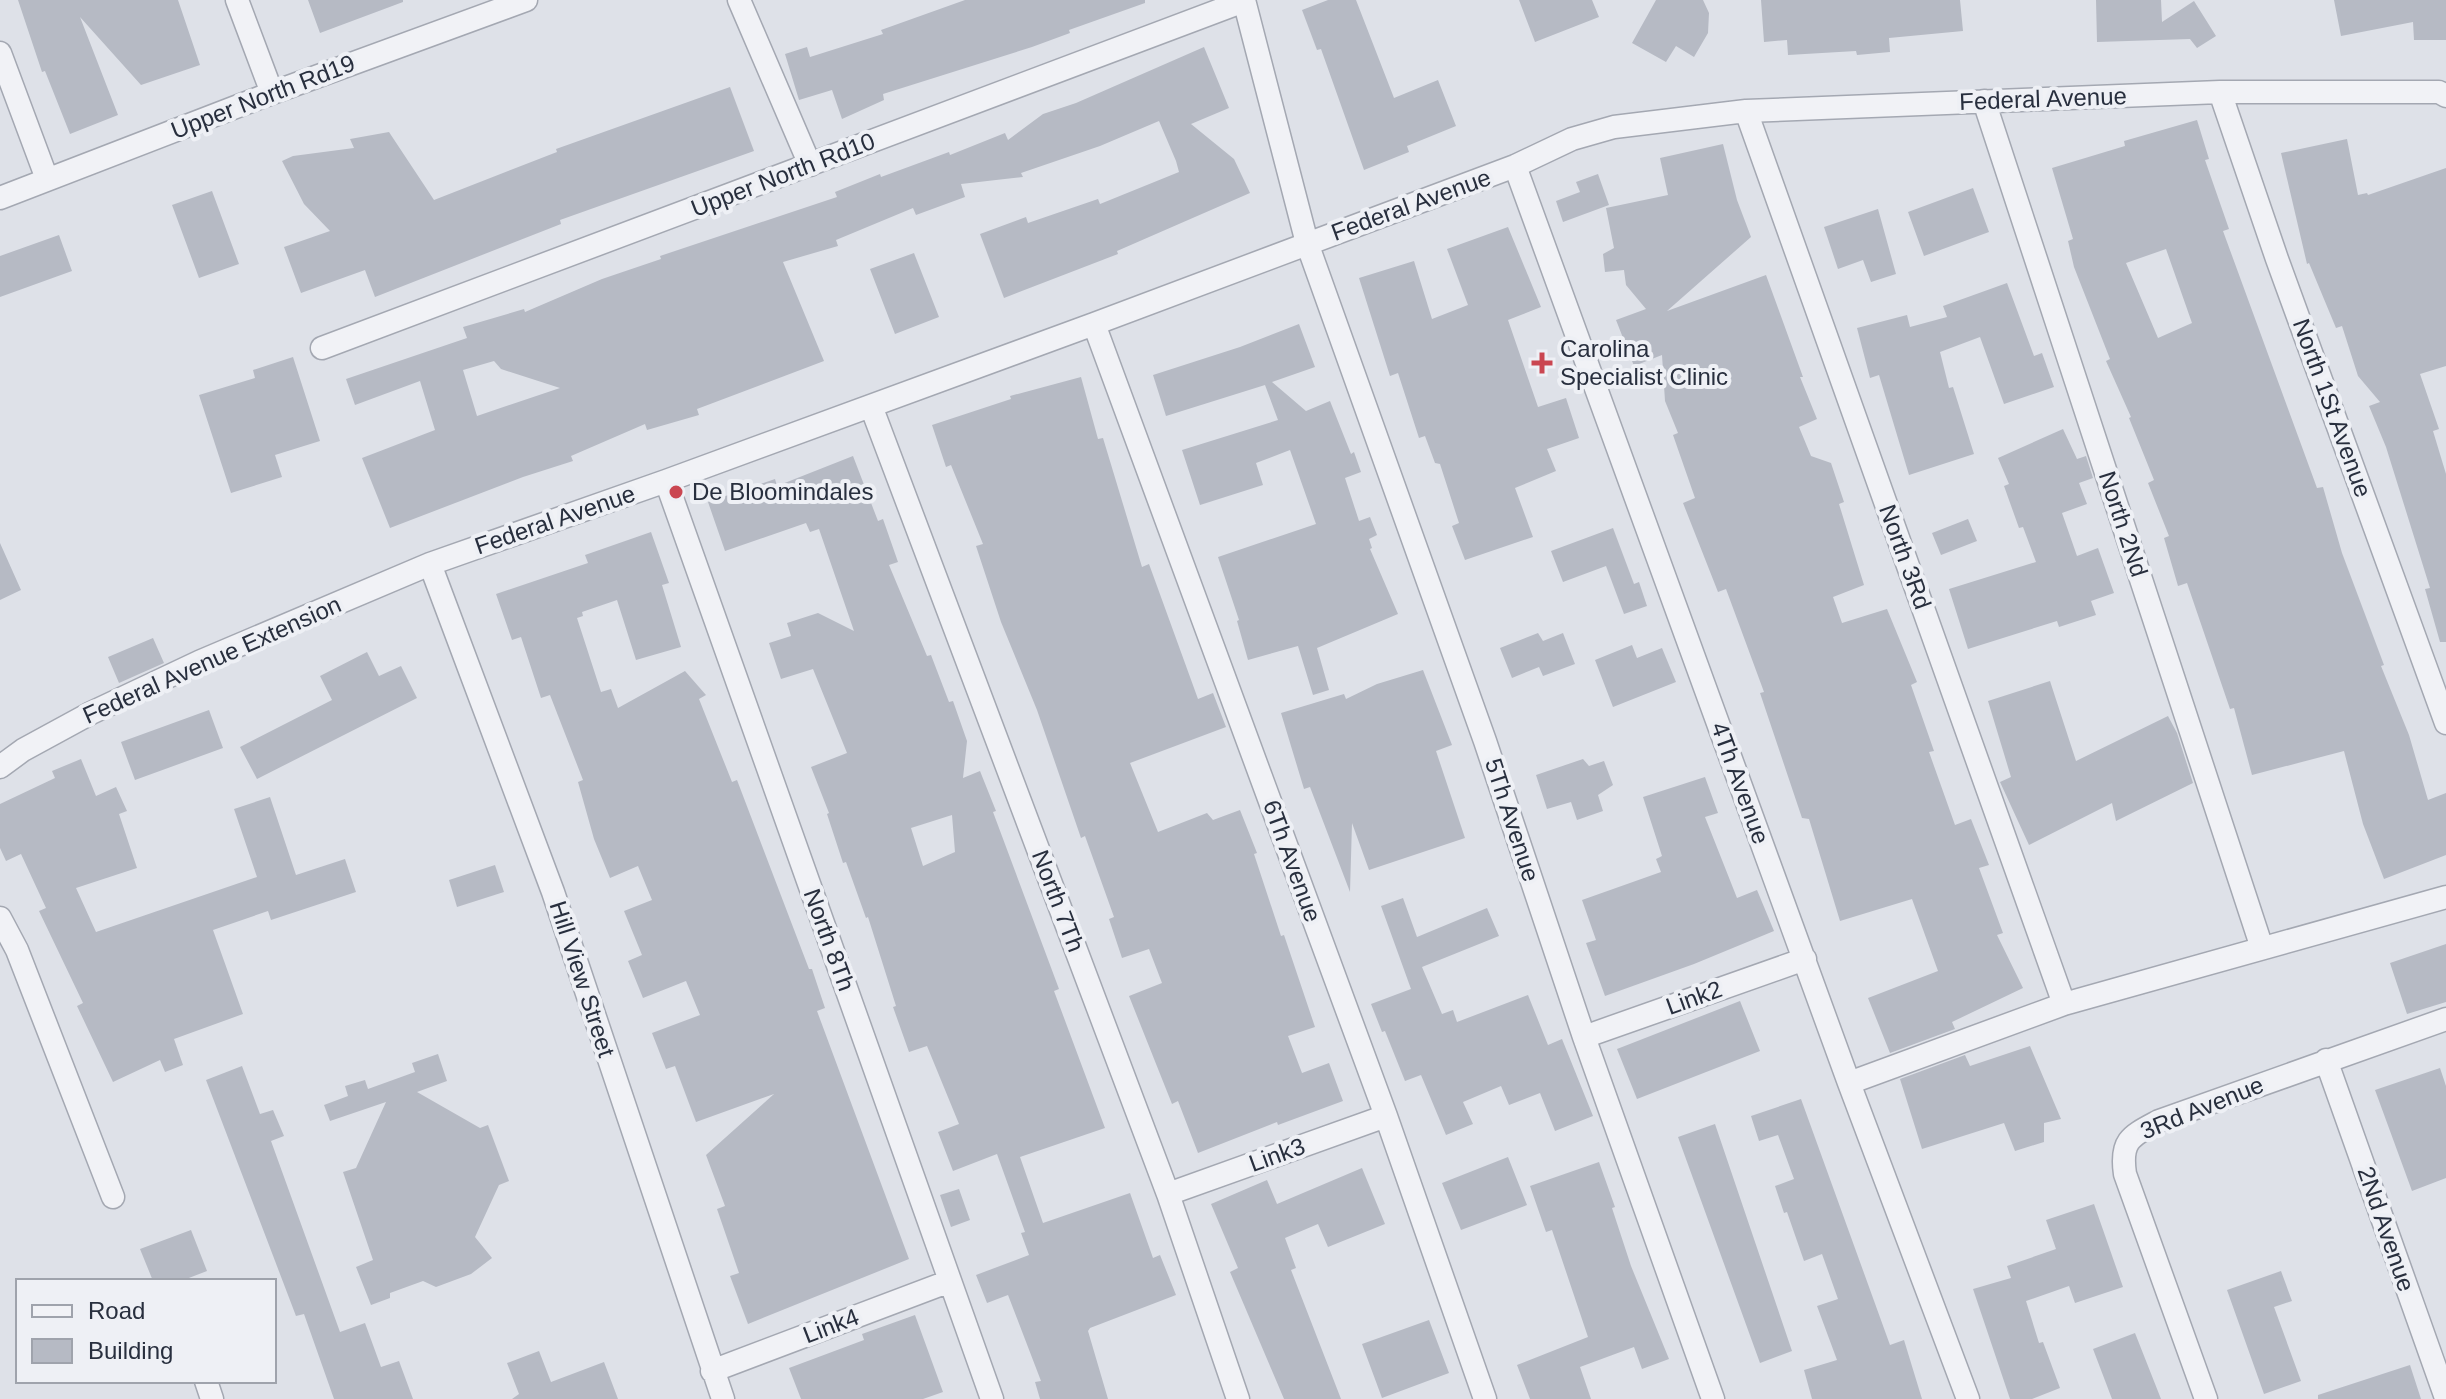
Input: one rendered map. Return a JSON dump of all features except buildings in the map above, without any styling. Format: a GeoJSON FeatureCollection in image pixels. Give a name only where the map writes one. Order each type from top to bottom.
{"type":"FeatureCollection","features":[{"type":"Feature","properties":{"kind":"street"},"geometry":{"type":"LineString","coordinates":[[237,0],[272,93]]}},
{"type":"Feature","properties":{"kind":"street","name":"Upper North Rd19"},"geometry":{"type":"LineString","coordinates":[[0,198],[496,5],[526,0]]}},
{"type":"Feature","properties":{"kind":"street"},"geometry":{"type":"LineString","coordinates":[[739,0],[810,165]]}},
{"type":"Feature","properties":{"kind":"street","name":"Upper North Rd10"},"geometry":{"type":"LineString","coordinates":[[322,348],[1244,1]]}},
{"type":"Feature","properties":{"kind":"street","name":"5Th Avenue"},"geometry":{"type":"LineString","coordinates":[[1244,1],[1307,243],[1485,741],[1584,1037],[1713,1399]]}},
{"type":"Feature","properties":{"kind":"street"},"geometry":{"type":"LineString","coordinates":[[0,53],[47,179]]}},
{"type":"Feature","properties":{"kind":"street","name":"Federal Avenue"},"geometry":{"type":"LineString","coordinates":[[430,564],[1094,324],[1515,166],[1572,139],[1614,127],[1746,111],[1984,101],[2220,92],[2443,94]]}},
{"type":"Feature","properties":{"kind":"street","name":"North 1St Avenue"},"geometry":{"type":"LineString","coordinates":[[2220,92],[2277,259],[2446,723]]}},
{"type":"Feature","properties":{"kind":"street","name":"North 2Nd"},"geometry":{"type":"LineString","coordinates":[[1984,101],[2262,948]]}},
{"type":"Feature","properties":{"kind":"street","name":"North 3Rd"},"geometry":{"type":"LineString","coordinates":[[1746,111],[2064,1004]]}},
{"type":"Feature","properties":{"kind":"street","name":"4Th Avenue"},"geometry":{"type":"LineString","coordinates":[[1515,166],[1849,1083],[1968,1399]]}},
{"type":"Feature","properties":{"kind":"street","name":"6Th Avenue"},"geometry":{"type":"LineString","coordinates":[[1094,324],[1386,1116],[1485,1399]]}},
{"type":"Feature","properties":{"kind":"street","name":"North 7Th"},"geometry":{"type":"LineString","coordinates":[[871,406],[1168,1194],[1238,1399]]}},
{"type":"Feature","properties":{"kind":"street","name":"North 8Th"},"geometry":{"type":"LineString","coordinates":[[666,481],[992,1399]]}},
{"type":"Feature","properties":{"kind":"street","name":"Federal Avenue Extension"},"geometry":{"type":"LineString","coordinates":[[0,767],[23,750],[102,708],[199,662],[430,564]]}},
{"type":"Feature","properties":{"kind":"street","name":"Hill View Street"},"geometry":{"type":"LineString","coordinates":[[430,564],[553,892],[723,1399]]}},
{"type":"Feature","properties":{"kind":"street"},"geometry":{"type":"LineString","coordinates":[[1849,1083],[2064,1004],[2446,897]]}},
{"type":"Feature","properties":{"kind":"street"},"geometry":{"type":"LineString","coordinates":[[0,918],[17,950],[113,1197]]}},
{"type":"Feature","properties":{"kind":"street","name":"Link2"},"geometry":{"type":"LineString","coordinates":[[1584,1037],[1805,959]]}},
{"type":"Feature","properties":{"kind":"street","name":"3Rd Avenue"},"geometry":{"type":"LineString","coordinates":[[2206,1399],[2125,1174],[2122,1158],[2126,1142],[2159,1121],[2446,1019]]}},
{"type":"Feature","properties":{"kind":"street","name":"2Nd Avenue"},"geometry":{"type":"LineString","coordinates":[[2326,1060],[2446,1398]]}},
{"type":"Feature","properties":{"kind":"street","name":"Link3"},"geometry":{"type":"LineString","coordinates":[[1168,1194],[1386,1116]]}},
{"type":"Feature","properties":{"kind":"street","name":"Link4"},"geometry":{"type":"LineString","coordinates":[[712,1371],[950,1281]]}},
{"type":"Feature","properties":{"kind":"place","name":"Carolina Specialist Clinic"},"geometry":{"type":"Point","coordinates":[1542,363]}},
{"type":"Feature","properties":{"kind":"place","name":"De Bloomindales"},"geometry":{"type":"Point","coordinates":[676,492]}}]}
